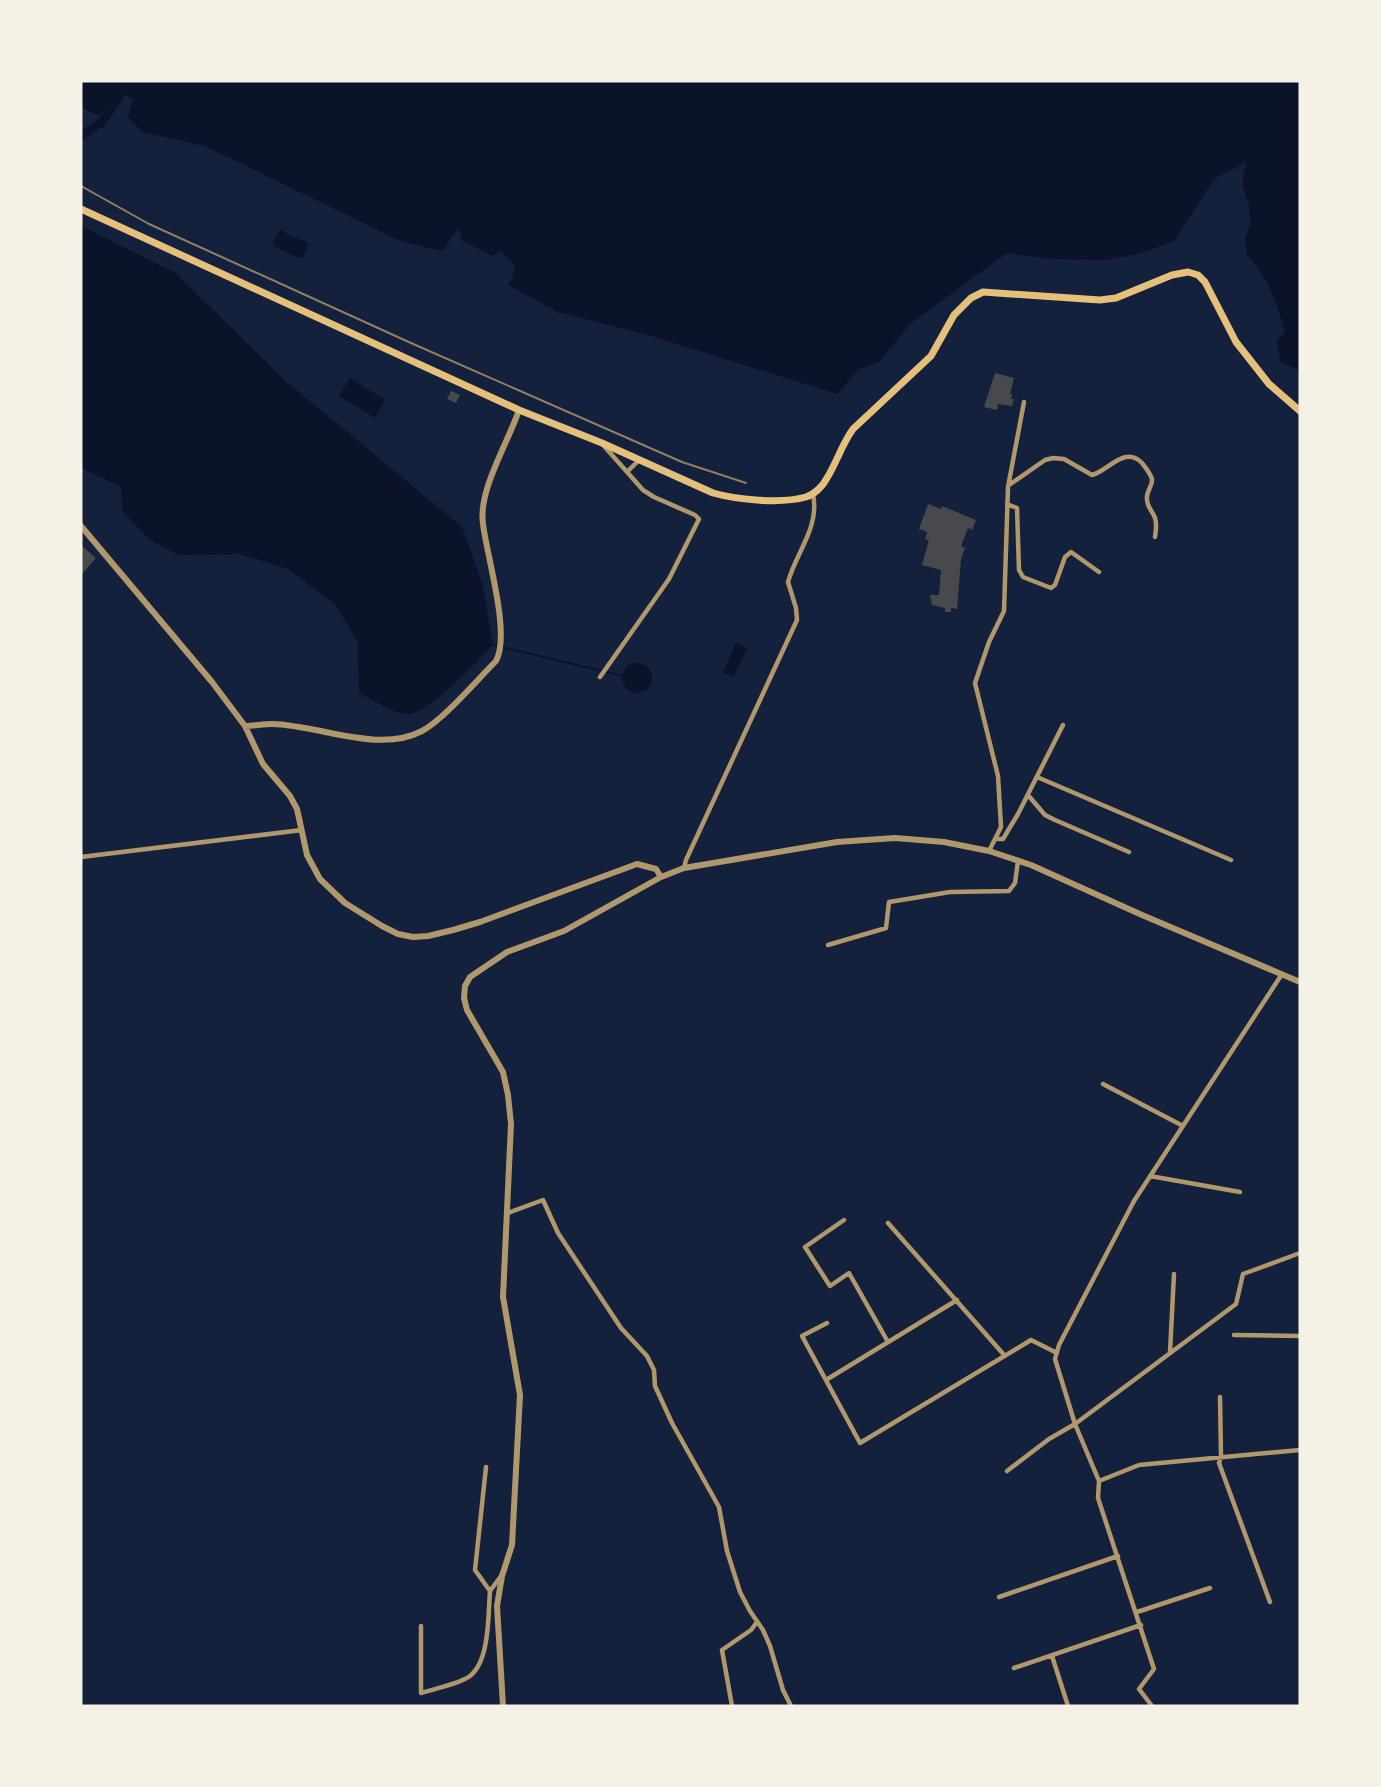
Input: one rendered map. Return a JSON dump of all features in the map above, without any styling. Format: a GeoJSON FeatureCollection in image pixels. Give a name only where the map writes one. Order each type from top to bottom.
{"type":"FeatureCollection","features":[{"type":"Feature","properties":{"kind":"main road"},"geometry":{"type":"LineString","coordinates":[[81,209],[519,410],[602,443],[713,493],[732,498],[780,499],[806,497],[813,494],[826,480],[853,429],[931,356],[961,306],[983,292],[1100,300],[1116,298],[1172,275],[1188,272],[1198,275],[1205,282],[1236,342],[1269,384],[1300,411]]}},
{"type":"Feature","properties":{"kind":"street"},"geometry":{"type":"LineString","coordinates":[[989,851],[1001,826],[998,776],[975,683],[989,642],[1004,611],[1007,504],[1024,402]]}},
{"type":"Feature","properties":{"kind":"street"},"geometry":{"type":"LineString","coordinates":[[245,726],[273,724],[376,741],[398,740],[423,730],[440,717],[496,661],[500,654],[500,618],[482,521],[484,499],[519,410]]}},
{"type":"Feature","properties":{"kind":"street"},"geometry":{"type":"LineString","coordinates":[[601,675],[669,579],[699,519],[695,515],[654,497],[643,489],[602,443]]}},
{"type":"Feature","properties":{"kind":"street"},"geometry":{"type":"LineString","coordinates":[[1009,485],[1045,460],[1064,459],[1092,475],[1103,471],[1116,460],[1132,457],[1139,460],[1152,478],[1146,494],[1155,519],[1155,537]]}},
{"type":"Feature","properties":{"kind":"street"},"geometry":{"type":"LineString","coordinates":[[627,472],[639,460]]}},
{"type":"Feature","properties":{"kind":"street"},"geometry":{"type":"LineString","coordinates":[[684,868],[693,843],[797,620],[788,582],[806,543],[813,512],[813,494]]}},
{"type":"Feature","properties":{"kind":"street"},"geometry":{"type":"LineString","coordinates":[[1007,504],[1017,508],[1019,570],[1023,577],[1051,588],[1055,585],[1065,557],[1071,552],[1099,572]]}},
{"type":"Feature","properties":{"kind":"street"},"geometry":{"type":"LineString","coordinates":[[81,525],[212,682],[245,726],[263,764],[290,796],[297,809],[303,844],[312,867],[332,892],[382,926],[398,934],[413,937],[429,936],[480,922],[637,864],[656,868],[661,877]]}},
{"type":"Feature","properties":{"kind":"street"},"geometry":{"type":"LineString","coordinates":[[995,839],[1003,839],[1063,725]]}},
{"type":"Feature","properties":{"kind":"street"},"geometry":{"type":"LineString","coordinates":[[1037,777],[1231,860]]}},
{"type":"Feature","properties":{"kind":"street"},"geometry":{"type":"LineString","coordinates":[[1028,795],[1045,815],[1129,852]]}},
{"type":"Feature","properties":{"kind":"street"},"geometry":{"type":"LineString","coordinates":[[81,857],[302,830]]}},
{"type":"Feature","properties":{"kind":"street"},"geometry":{"type":"LineString","coordinates":[[503,1706],[497,1606],[502,1576],[513,1545],[520,1395],[503,1297],[511,1124],[503,1072],[467,1010],[464,998],[465,986],[470,977],[507,952],[564,931],[661,877],[684,868],[837,842],[895,838],[944,842],[989,851],[1018,861],[1300,982]]}},
{"type":"Feature","properties":{"kind":"street"},"geometry":{"type":"LineString","coordinates":[[828,945],[886,928],[889,902],[950,892],[1009,891],[1014,883],[1018,861]]}},
{"type":"Feature","properties":{"kind":"street"},"geometry":{"type":"LineString","coordinates":[[1152,1706],[1139,1689],[1154,1668],[1098,1498],[1099,1480],[1075,1424],[1055,1359],[1134,1201],[1282,974]]}},
{"type":"Feature","properties":{"kind":"street"},"geometry":{"type":"LineString","coordinates":[[1102,1084],[1183,1126]]}},
{"type":"Feature","properties":{"kind":"street"},"geometry":{"type":"LineString","coordinates":[[1150,1176],[1240,1192]]}},
{"type":"Feature","properties":{"kind":"street"},"geometry":{"type":"LineString","coordinates":[[508,1213],[543,1200],[558,1233],[606,1306],[629,1339],[647,1356],[654,1370],[655,1386],[672,1423],[719,1507],[727,1551],[740,1592],[770,1646],[783,1690],[791,1706]]}},
{"type":"Feature","properties":{"kind":"street"},"geometry":{"type":"LineString","coordinates":[[844,1220],[805,1247],[830,1286],[849,1274],[888,1342]]}},
{"type":"Feature","properties":{"kind":"street"},"geometry":{"type":"LineString","coordinates":[[888,1223],[1005,1356]]}},
{"type":"Feature","properties":{"kind":"street"},"geometry":{"type":"LineString","coordinates":[[1007,1471],[1048,1439],[1075,1424],[1236,1304],[1243,1274],[1300,1253]]}},
{"type":"Feature","properties":{"kind":"street"},"geometry":{"type":"LineString","coordinates":[[1170,1352],[1174,1274]]}},
{"type":"Feature","properties":{"kind":"street"},"geometry":{"type":"LineString","coordinates":[[826,1380],[957,1300]]}},
{"type":"Feature","properties":{"kind":"street"},"geometry":{"type":"LineString","coordinates":[[827,1323],[802,1336],[860,1443],[1031,1340],[1057,1353]]}},
{"type":"Feature","properties":{"kind":"street"},"geometry":{"type":"LineString","coordinates":[[1234,1335],[1300,1336]]}},
{"type":"Feature","properties":{"kind":"street"},"geometry":{"type":"LineString","coordinates":[[1220,1397],[1220,1463],[1270,1602]]}},
{"type":"Feature","properties":{"kind":"street"},"geometry":{"type":"LineString","coordinates":[[1099,1480],[1139,1465],[1300,1450]]}},
{"type":"Feature","properties":{"kind":"street"},"geometry":{"type":"LineString","coordinates":[[486,1467],[475,1570],[490,1591]]}},
{"type":"Feature","properties":{"kind":"street"},"geometry":{"type":"LineString","coordinates":[[999,1597],[1118,1556]]}},
{"type":"Feature","properties":{"kind":"street"},"geometry":{"type":"LineString","coordinates":[[422,1626],[420,1693],[469,1678],[479,1666],[484,1654],[490,1591],[502,1576]]}},
{"type":"Feature","properties":{"kind":"street"},"geometry":{"type":"LineString","coordinates":[[1137,1612],[1210,1588]]}},
{"type":"Feature","properties":{"kind":"street"},"geometry":{"type":"LineString","coordinates":[[732,1706],[722,1650],[751,1630],[757,1622]]}},
{"type":"Feature","properties":{"kind":"street"},"geometry":{"type":"LineString","coordinates":[[1014,1668],[1141,1625]]}},
{"type":"Feature","properties":{"kind":"street"},"geometry":{"type":"LineString","coordinates":[[1052,1656],[1068,1706]]}},
{"type":"Feature","properties":{"kind":"water"},"geometry":{"type":"Polygon","coordinates":[[[81,81],[1300,81],[1300,371],[1280,361],[1277,340],[1285,332],[1279,311],[1267,282],[1247,256],[1245,239],[1250,226],[1249,205],[1242,185],[1246,162],[1214,179],[1174,241],[1138,254],[1106,260],[1051,259],[1007,253],[910,324],[879,362],[859,369],[837,394],[648,335],[558,312],[508,285],[515,265],[500,251],[493,256],[462,241],[459,228],[442,251],[400,241],[205,146],[142,132],[128,117],[133,100],[124,94],[111,101],[99,116],[81,107],[81,81]]]}},
{"type":"Feature","properties":{"kind":"water"},"geometry":{"type":"Polygon","coordinates":[[[81,226],[174,272],[288,383],[462,527],[483,586],[493,645],[426,707],[415,713],[401,713],[359,693],[358,642],[335,604],[288,569],[238,554],[178,555],[150,540],[123,512],[121,487],[81,468],[81,226]]]}},
{"type":"Feature","properties":{"kind":"water"},"geometry":{"type":"Polygon","coordinates":[[[281,229],[288,235],[307,242],[308,246],[303,257],[298,258],[274,246],[273,241],[281,229]]]}},
{"type":"Feature","properties":{"kind":"water"},"geometry":{"type":"Polygon","coordinates":[[[350,378],[385,400],[375,418],[339,396],[350,378]]]}},
{"type":"Feature","properties":{"kind":"water"},"geometry":{"type":"Polygon","coordinates":[[[736,643],[747,648],[734,677],[723,672],[736,643]]]}},
{"type":"Feature","properties":{"kind":"water"},"geometry":{"type":"Polygon","coordinates":[[[637,663],[647,668],[652,678],[647,688],[637,693],[627,688],[622,678],[627,668],[637,663]]]}},
{"type":"Feature","properties":{"kind":"building"},"geometry":{"type":"Polygon","coordinates":[[[995,373],[1014,378],[1010,394],[1012,394],[1011,399],[1014,399],[1012,406],[998,404],[997,410],[984,407],[995,373]]]}},
{"type":"Feature","properties":{"kind":"building"},"geometry":{"type":"Polygon","coordinates":[[[451,391],[460,395],[456,403],[447,399],[451,391]]]}},
{"type":"Feature","properties":{"kind":"building"},"geometry":{"type":"Polygon","coordinates":[[[928,504],[941,509],[942,506],[976,520],[972,530],[968,528],[961,546],[965,548],[961,559],[957,609],[951,608],[951,612],[945,612],[945,608],[932,605],[930,595],[939,595],[941,570],[922,565],[929,540],[925,539],[927,532],[919,529],[928,504]]]}},
{"type":"Feature","properties":{"kind":"building"},"geometry":{"type":"Polygon","coordinates":[[[81,545],[96,558],[81,575],[81,545]]]}},
{"type":"Feature","properties":{"kind":"waterway"},"geometry":{"type":"LineString","coordinates":[[81,136],[102,122],[119,97]]}},
{"type":"Feature","properties":{"kind":"waterway"},"geometry":{"type":"LineString","coordinates":[[493,645],[623,676]]}},
{"type":"Feature","properties":{"kind":"railway"},"geometry":{"type":"LineString","coordinates":[[81,186],[149,224],[411,343],[682,462],[746,483]]}}]}
